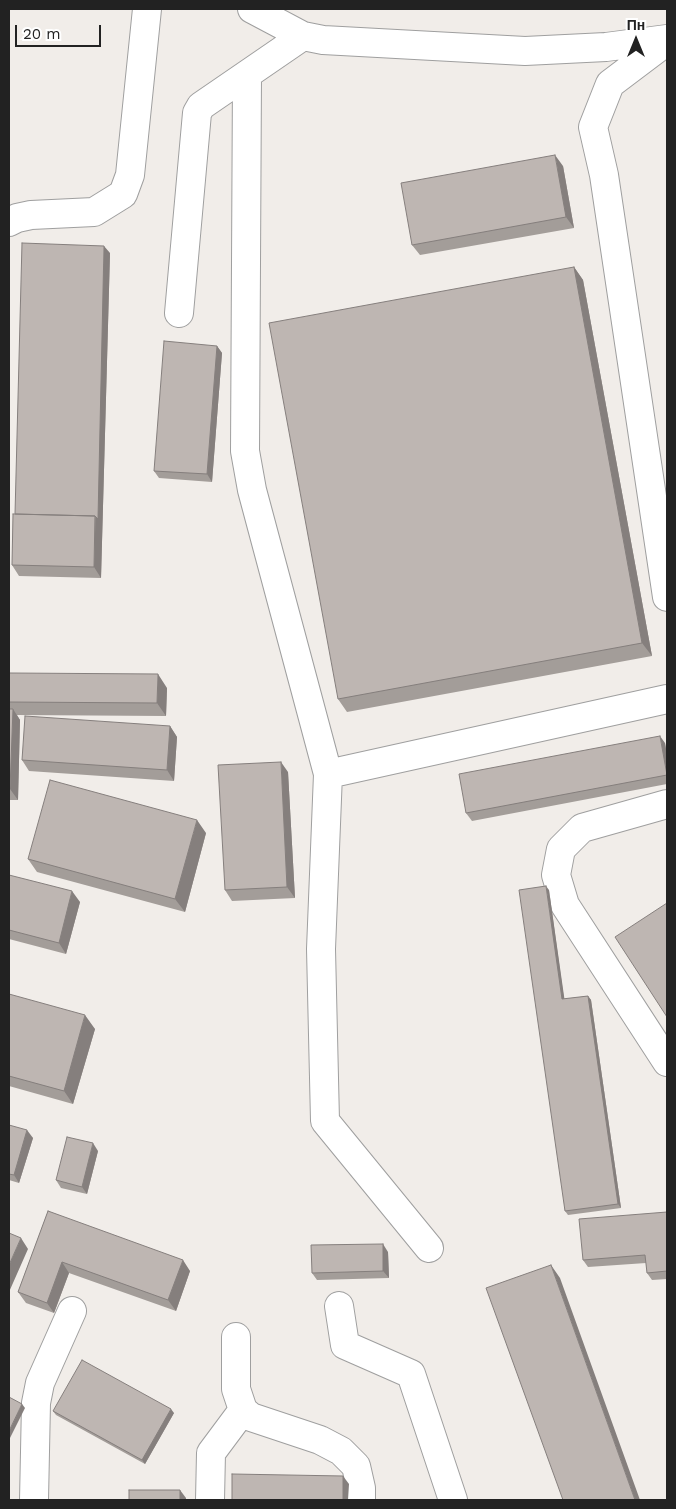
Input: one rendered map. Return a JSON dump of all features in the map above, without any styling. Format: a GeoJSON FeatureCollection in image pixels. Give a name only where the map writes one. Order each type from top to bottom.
{"type":"FeatureCollection","features":[{"type":"Feature","properties":{"kind":"lane"},"geometry":{"type":"LineString","coordinates":[[9,222],[31,215],[94,212],[123,194],[130,175],[147,9]]}},
{"type":"Feature","properties":{"kind":"lane"},"geometry":{"type":"LineString","coordinates":[[252,9],[303,36],[324,40],[525,51],[606,47],[667,40]]}},
{"type":"Feature","properties":{"kind":"lane"},"geometry":{"type":"LineString","coordinates":[[179,313],[197,113],[201,106],[303,36]]}},
{"type":"Feature","properties":{"kind":"lane"},"geometry":{"type":"LineString","coordinates":[[667,40],[610,84],[594,127],[604,175],[667,597]]}},
{"type":"Feature","properties":{"kind":"lane"},"geometry":{"type":"LineString","coordinates":[[247,75],[245,451],[252,490],[328,774],[321,949],[325,1121],[429,1248]]}},
{"type":"Feature","properties":{"kind":"lane"},"geometry":{"type":"LineString","coordinates":[[328,774],[667,699]]}},
{"type":"Feature","properties":{"kind":"lane"},"geometry":{"type":"LineString","coordinates":[[667,804],[582,828],[562,849],[556,875],[565,905],[667,1062]]}},
{"type":"Feature","properties":{"kind":"lane"},"geometry":{"type":"LineString","coordinates":[[339,1306],[345,1345],[411,1374],[453,1500]]}},
{"type":"Feature","properties":{"kind":"lane"},"geometry":{"type":"LineString","coordinates":[[34,1500],[36,1402],[38,1389],[72,1311]]}},
{"type":"Feature","properties":{"kind":"lane"},"geometry":{"type":"LineString","coordinates":[[236,1337],[236,1389],[243,1410],[251,1417],[320,1440],[340,1451],[356,1466],[361,1488],[361,1500]]}},
{"type":"Feature","properties":{"kind":"lane"},"geometry":{"type":"LineString","coordinates":[[210,1500],[211,1453],[243,1410]]}},
{"type":"Feature","properties":{"kind":"building"},"geometry":{"type":"Polygon","coordinates":[[[555,155],[566,217],[412,245],[401,183],[555,155]]]}},
{"type":"Feature","properties":{"kind":"building"},"geometry":{"type":"Polygon","coordinates":[[[22,243],[104,246],[98,519],[95,516],[15,514],[22,243]]]}},
{"type":"Feature","properties":{"kind":"building"},"geometry":{"type":"Polygon","coordinates":[[[574,267],[642,643],[338,699],[269,323],[574,267]]]}},
{"type":"Feature","properties":{"kind":"building"},"geometry":{"type":"Polygon","coordinates":[[[164,341],[217,346],[207,474],[154,471],[164,341]]]}},
{"type":"Feature","properties":{"kind":"building"},"geometry":{"type":"Polygon","coordinates":[[[13,514],[95,516],[94,567],[12,565],[13,514]]]}},
{"type":"Feature","properties":{"kind":"building"},"geometry":{"type":"Polygon","coordinates":[[[9,673],[158,674],[157,703],[9,702],[9,673]]]}},
{"type":"Feature","properties":{"kind":"building"},"geometry":{"type":"Polygon","coordinates":[[[9,709],[13,709],[10,789],[9,789],[9,709]]]}},
{"type":"Feature","properties":{"kind":"building"},"geometry":{"type":"Polygon","coordinates":[[[25,716],[170,726],[167,770],[22,760],[25,716]]]}},
{"type":"Feature","properties":{"kind":"building"},"geometry":{"type":"Polygon","coordinates":[[[660,736],[667,775],[466,813],[459,774],[660,736]]]}},
{"type":"Feature","properties":{"kind":"building"},"geometry":{"type":"Polygon","coordinates":[[[281,762],[287,887],[225,890],[218,765],[281,762]]]}},
{"type":"Feature","properties":{"kind":"building"},"geometry":{"type":"Polygon","coordinates":[[[50,780],[197,820],[175,899],[28,859],[50,780]]]}},
{"type":"Feature","properties":{"kind":"building"},"geometry":{"type":"Polygon","coordinates":[[[9,875],[72,891],[59,943],[9,930],[9,875]]]}},
{"type":"Feature","properties":{"kind":"building"},"geometry":{"type":"Polygon","coordinates":[[[546,886],[562,999],[588,996],[618,1204],[565,1211],[519,890],[546,886]]]}},
{"type":"Feature","properties":{"kind":"building"},"geometry":{"type":"Polygon","coordinates":[[[667,903],[667,1017],[615,937],[667,903]]]}},
{"type":"Feature","properties":{"kind":"building"},"geometry":{"type":"Polygon","coordinates":[[[9,994],[85,1015],[64,1091],[9,1076],[9,994]]]}},
{"type":"Feature","properties":{"kind":"building"},"geometry":{"type":"Polygon","coordinates":[[[9,1125],[27,1130],[14,1175],[9,1174],[9,1125]]]}},
{"type":"Feature","properties":{"kind":"building"},"geometry":{"type":"Polygon","coordinates":[[[67,1137],[93,1143],[82,1187],[56,1180],[67,1137]]]}},
{"type":"Feature","properties":{"kind":"building"},"geometry":{"type":"Polygon","coordinates":[[[48,1211],[183,1260],[168,1300],[62,1262],[47,1303],[18,1292],[48,1211]]]}},
{"type":"Feature","properties":{"kind":"building"},"geometry":{"type":"Polygon","coordinates":[[[667,1212],[667,1271],[647,1273],[645,1255],[583,1260],[579,1219],[667,1212]]]}},
{"type":"Feature","properties":{"kind":"building"},"geometry":{"type":"Polygon","coordinates":[[[9,1233],[21,1238],[9,1265],[9,1233]]]}},
{"type":"Feature","properties":{"kind":"building"},"geometry":{"type":"Polygon","coordinates":[[[383,1244],[383,1271],[312,1273],[311,1245],[383,1244]]]}},
{"type":"Feature","properties":{"kind":"building"},"geometry":{"type":"Polygon","coordinates":[[[551,1265],[635,1500],[563,1500],[486,1288],[551,1265]]]}},
{"type":"Feature","properties":{"kind":"building"},"geometry":{"type":"Polygon","coordinates":[[[82,1360],[171,1409],[142,1460],[53,1411],[82,1360]]]}},
{"type":"Feature","properties":{"kind":"building"},"geometry":{"type":"Polygon","coordinates":[[[9,1397],[22,1404],[9,1431],[9,1397]]]}},
{"type":"Feature","properties":{"kind":"building"},"geometry":{"type":"Polygon","coordinates":[[[232,1474],[343,1476],[343,1500],[232,1500],[232,1474]]]}},
{"type":"Feature","properties":{"kind":"building"},"geometry":{"type":"Polygon","coordinates":[[[129,1490],[180,1490],[180,1500],[129,1500],[129,1490]]]}}]}
